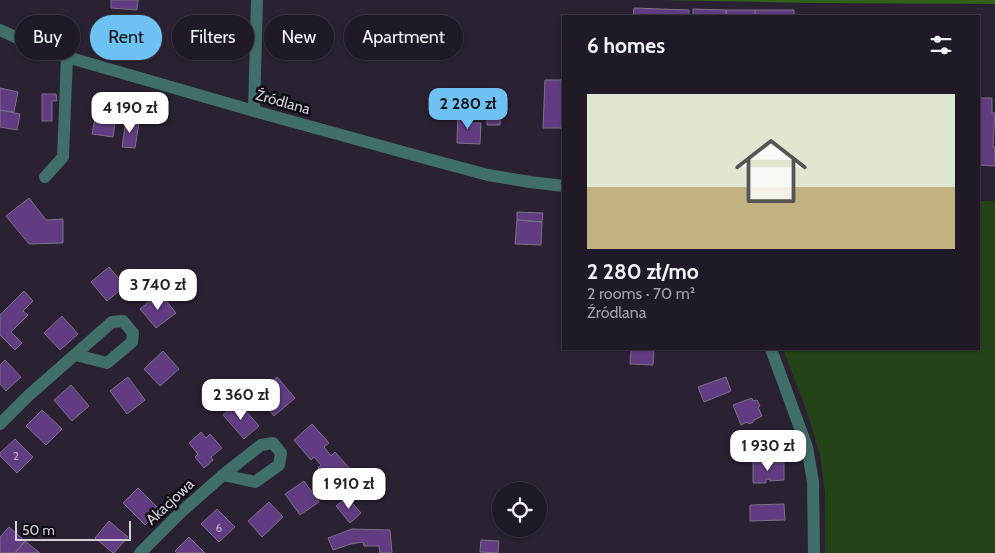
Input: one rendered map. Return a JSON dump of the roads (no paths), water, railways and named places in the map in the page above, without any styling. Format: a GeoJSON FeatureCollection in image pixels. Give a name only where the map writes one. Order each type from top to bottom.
{"type":"FeatureCollection","features":[{"type":"Feature","properties":{"kind":"street"},"geometry":{"type":"LineString","coordinates":[[254,111],[257,0]]}},
{"type":"Feature","properties":{"kind":"street","name":"Źródlana"},"geometry":{"type":"LineString","coordinates":[[0,30],[15,37]]}},
{"type":"Feature","properties":{"kind":"street"},"geometry":{"type":"LineString","coordinates":[[45,177],[63,157],[67,60]]}},
{"type":"Feature","properties":{"kind":"street","name":"Źródlana"},"geometry":{"type":"LineString","coordinates":[[77,60],[432,160],[488,174],[562,186]]}},
{"type":"Feature","properties":{"kind":"street"},"geometry":{"type":"LineString","coordinates":[[771,350],[807,447],[813,482],[814,553]]}},
{"type":"Feature","properties":{"kind":"street"},"geometry":{"type":"LineString","coordinates":[[0,424],[28,396],[76,355]]}},
{"type":"Feature","properties":{"kind":"street","name":"Akacjowa"},"geometry":{"type":"LineString","coordinates":[[140,553],[180,513],[223,475]]}}]}
